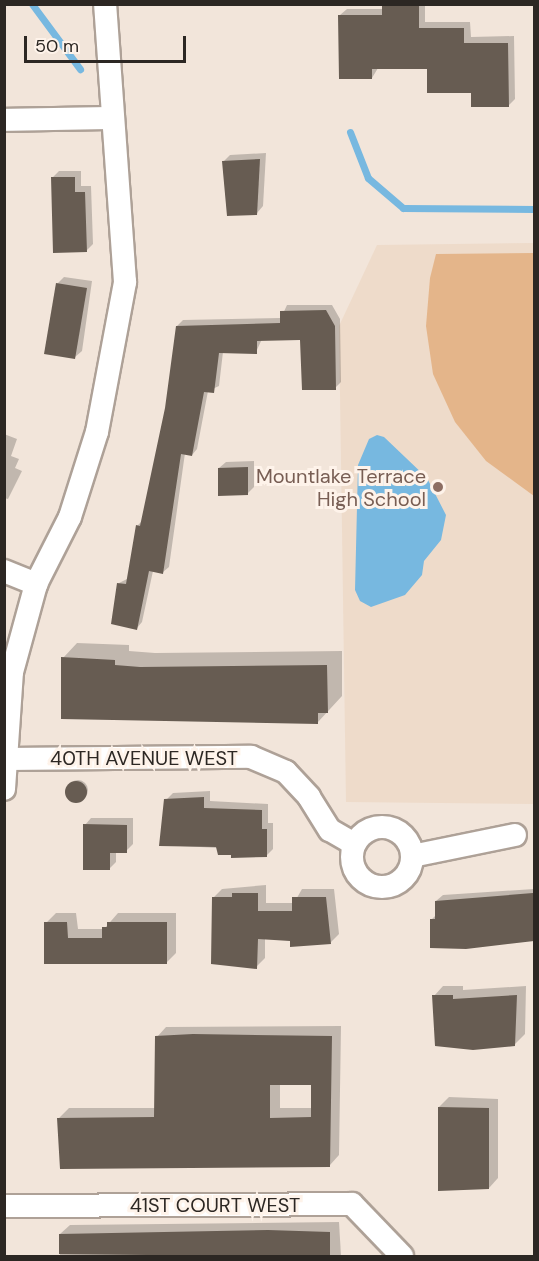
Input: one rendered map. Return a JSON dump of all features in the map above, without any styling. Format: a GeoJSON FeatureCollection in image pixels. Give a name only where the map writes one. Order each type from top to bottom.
{"type":"FeatureCollection","features":[{"type":"Feature","properties":{"kind":"street"},"geometry":{"type":"LineString","coordinates":[[4,789],[12,672],[36,584],[70,517],[97,432],[125,282],[105,4]]}},
{"type":"Feature","properties":{"kind":"street"},"geometry":{"type":"LineString","coordinates":[[4,120],[112,118]]}},
{"type":"Feature","properties":{"kind":"street"},"geometry":{"type":"LineString","coordinates":[[4,572],[36,584]]}},
{"type":"Feature","properties":{"kind":"street","name":"40TH AVENUE WEST"},"geometry":{"type":"LineString","coordinates":[[6,759],[250,757],[286,772],[309,797],[330,830],[354,844]]}},
{"type":"Feature","properties":{"kind":"street"},"geometry":{"type":"LineString","coordinates":[[385,826],[402,834],[412,856],[404,878],[378,887],[369,885],[355,872],[351,853],[354,844],[367,830],[385,826]]}},
{"type":"Feature","properties":{"kind":"street"},"geometry":{"type":"LineString","coordinates":[[412,856],[515,835]]}},
{"type":"Feature","properties":{"kind":"street","name":"41ST COURT WEST"},"geometry":{"type":"LineString","coordinates":[[4,1206],[352,1204],[402,1257]]}},
{"type":"Feature","properties":{"kind":"shaded area","name":"Mountlake Terrace High School"},"geometry":{"type":"Polygon","coordinates":[[[534,243],[534,804],[346,802],[339,326],[377,245],[534,243]]]}},
{"type":"Feature","properties":{"kind":"shaded area"},"geometry":{"type":"Polygon","coordinates":[[[534,253],[534,496],[486,461],[455,422],[433,374],[426,326],[430,278],[436,254],[534,253]]]}},
{"type":"Feature","properties":{"kind":"water"},"geometry":{"type":"Polygon","coordinates":[[[377,435],[384,437],[427,478],[446,515],[441,540],[424,561],[422,575],[405,595],[371,607],[360,601],[355,590],[358,465],[369,439],[377,435]]]}},
{"type":"Feature","properties":{"kind":"building"},"geometry":{"type":"Polygon","coordinates":[[[382,5],[419,5],[419,28],[464,28],[464,43],[508,43],[509,107],[471,107],[471,93],[427,93],[427,69],[372,69],[372,79],[339,79],[338,15],[382,15],[382,5]]]}},
{"type":"Feature","properties":{"kind":"building"},"geometry":{"type":"Polygon","coordinates":[[[260,159],[257,215],[227,216],[222,161],[260,159]]]}},
{"type":"Feature","properties":{"kind":"building"},"geometry":{"type":"Polygon","coordinates":[[[51,177],[75,177],[75,192],[85,192],[87,252],[53,253],[51,177]]]}},
{"type":"Feature","properties":{"kind":"building"},"geometry":{"type":"Polygon","coordinates":[[[56,283],[87,288],[75,359],[44,354],[56,283]]]}},
{"type":"Feature","properties":{"kind":"building"},"geometry":{"type":"Polygon","coordinates":[[[326,310],[335,326],[336,390],[302,390],[300,340],[257,341],[257,354],[219,353],[214,393],[204,392],[192,456],[181,454],[163,574],[149,571],[137,630],[111,624],[117,583],[126,584],[136,525],[140,526],[165,408],[176,326],[280,323],[280,311],[326,310]]]}},
{"type":"Feature","properties":{"kind":"building"},"geometry":{"type":"Polygon","coordinates":[[[248,467],[248,495],[218,496],[218,468],[248,467]]]}},
{"type":"Feature","properties":{"kind":"building"},"geometry":{"type":"Polygon","coordinates":[[[61,657],[115,660],[115,665],[140,667],[327,665],[328,713],[318,713],[318,724],[61,719],[61,657]]]}},
{"type":"Feature","properties":{"kind":"building"},"geometry":{"type":"Polygon","coordinates":[[[76,781],[86,788],[87,792],[80,802],[76,803],[66,796],[65,792],[72,782],[76,781]]]}},
{"type":"Feature","properties":{"kind":"building"},"geometry":{"type":"Polygon","coordinates":[[[204,797],[204,808],[262,810],[262,829],[267,829],[267,857],[231,858],[231,855],[218,855],[216,847],[159,846],[164,799],[204,797]]]}},
{"type":"Feature","properties":{"kind":"building"},"geometry":{"type":"Polygon","coordinates":[[[83,824],[127,825],[127,853],[110,853],[110,870],[83,870],[83,824]]]}},
{"type":"Feature","properties":{"kind":"building"},"geometry":{"type":"Polygon","coordinates":[[[232,893],[258,893],[258,911],[292,911],[292,897],[326,897],[331,944],[290,947],[290,941],[258,939],[257,969],[211,964],[212,897],[232,897],[232,893]]]}},
{"type":"Feature","properties":{"kind":"building"},"geometry":{"type":"Polygon","coordinates":[[[533,893],[534,941],[466,949],[430,948],[430,919],[435,919],[435,901],[533,893]]]}},
{"type":"Feature","properties":{"kind":"building"},"geometry":{"type":"Polygon","coordinates":[[[44,922],[67,922],[68,938],[102,938],[102,927],[107,927],[107,922],[167,922],[167,964],[44,964],[44,922]]]}},
{"type":"Feature","properties":{"kind":"building"},"geometry":{"type":"Polygon","coordinates":[[[432,995],[453,995],[453,999],[517,995],[515,1046],[473,1050],[435,1046],[432,995]]]}},
{"type":"Feature","properties":{"kind":"building"},"geometry":{"type":"Polygon","coordinates":[[[193,1034],[332,1036],[330,1167],[60,1169],[57,1118],[154,1117],[155,1036],[193,1034]],[[270,1085],[270,1118],[311,1117],[311,1085],[270,1085]]]}},
{"type":"Feature","properties":{"kind":"building"},"geometry":{"type":"Polygon","coordinates":[[[438,1107],[489,1108],[489,1189],[438,1191],[438,1107]]]}},
{"type":"Feature","properties":{"kind":"building"},"geometry":{"type":"Polygon","coordinates":[[[268,1230],[330,1232],[330,1257],[59,1254],[59,1234],[268,1230]]]}},
{"type":"Feature","properties":{"kind":"waterway"},"geometry":{"type":"LineString","coordinates":[[32,4],[80,69]]}},
{"type":"Feature","properties":{"kind":"waterway"},"geometry":{"type":"LineString","coordinates":[[350,132],[368,178],[403,208],[534,209]]}},
{"type":"Feature","properties":{"kind":"place","name":"Mountlake Terrace High School"},"geometry":{"type":"Point","coordinates":[438,487]}}]}
